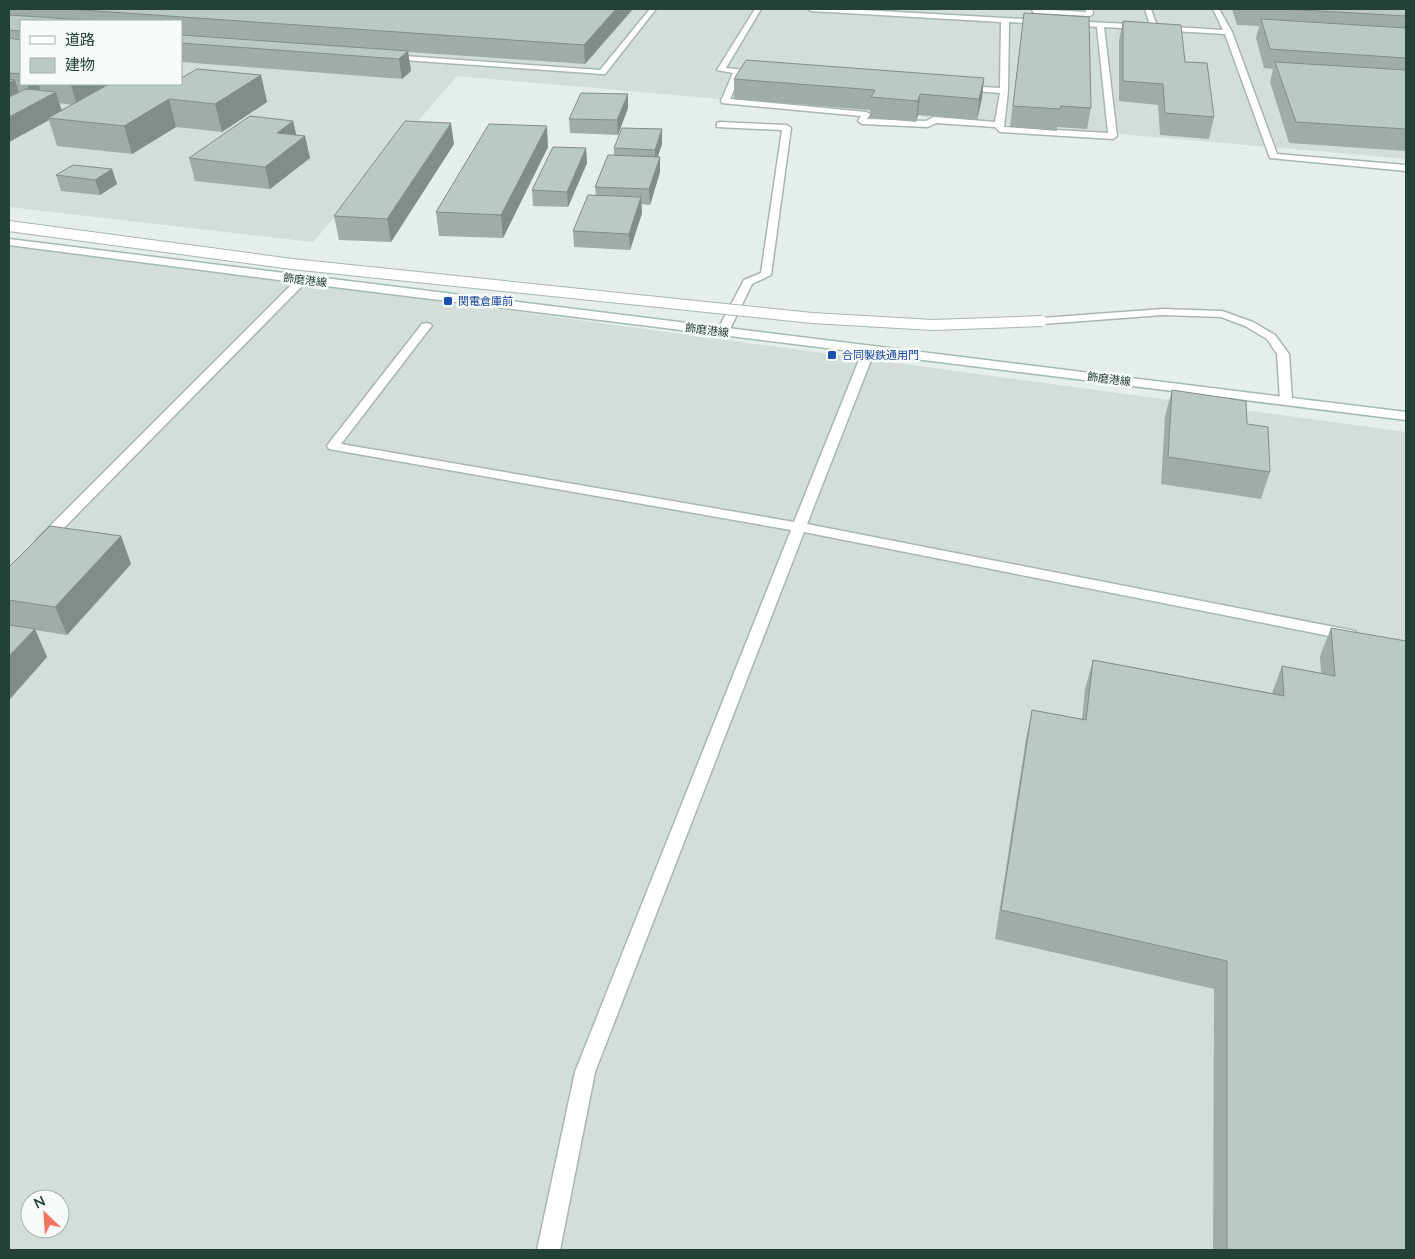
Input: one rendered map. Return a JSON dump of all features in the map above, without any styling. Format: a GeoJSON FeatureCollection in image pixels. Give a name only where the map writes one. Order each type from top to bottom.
{"type":"FeatureCollection","features":[{"type":"Feature","properties":{"kind":"street"},"geometry":{"type":"LineString","coordinates":[[380,56],[602,72],[653,9]]}},
{"type":"Feature","properties":{"kind":"street"},"geometry":{"type":"LineString","coordinates":[[758,9],[722,70],[767,74]]}},
{"type":"Feature","properties":{"kind":"street"},"geometry":{"type":"LineString","coordinates":[[812,9],[1052,22]]}},
{"type":"Feature","properties":{"kind":"street"},"geometry":{"type":"LineString","coordinates":[[1035,9],[1036,11],[1090,14],[1089,9]]}},
{"type":"Feature","properties":{"kind":"street"},"geometry":{"type":"LineString","coordinates":[[1148,9],[1154,28]]}},
{"type":"Feature","properties":{"kind":"street"},"geometry":{"type":"LineString","coordinates":[[1216,9],[1228,32],[1273,156],[1406,168]]}},
{"type":"Feature","properties":{"kind":"street"},"geometry":{"type":"LineString","coordinates":[[1005,20],[1004,92],[1000,129],[1113,136],[1100,25]]}},
{"type":"Feature","properties":{"kind":"street"},"geometry":{"type":"LineString","coordinates":[[1062,23],[1228,32]]}},
{"type":"Feature","properties":{"kind":"street"},"geometry":{"type":"LineString","coordinates":[[738,72],[725,101],[866,114],[862,121],[928,124],[934,120],[999,125]]}},
{"type":"Feature","properties":{"kind":"street"},"geometry":{"type":"LineString","coordinates":[[955,88],[1004,92]]}},
{"type":"Feature","properties":{"kind":"street"},"geometry":{"type":"LineString","coordinates":[[720,125],[787,128],[766,275],[748,282],[723,331]]}},
{"type":"Feature","properties":{"kind":"street"},"geometry":{"type":"LineString","coordinates":[[9,226],[292,264],[812,318],[933,325],[1042,321],[1163,312],[1222,314],[1249,324],[1271,337],[1283,354],[1286,400]]}},
{"type":"Feature","properties":{"kind":"street","name":"飾磨港線"},"geometry":{"type":"LineString","coordinates":[[9,242],[1406,416]]}},
{"type":"Feature","properties":{"kind":"street"},"geometry":{"type":"LineString","coordinates":[[37,548],[302,280]]}},
{"type":"Feature","properties":{"kind":"street"},"geometry":{"type":"LineString","coordinates":[[426,326],[333,446],[799,527],[1367,638]]}},
{"type":"Feature","properties":{"kind":"street"},"geometry":{"type":"LineString","coordinates":[[548,1250],[585,1072],[869,350]]}},
{"type":"Feature","properties":{"kind":"shaded area"},"geometry":{"type":"Polygon","coordinates":[[[9,9],[1406,9],[1406,159],[457,76],[313,242],[9,207],[9,9]]]}},
{"type":"Feature","properties":{"kind":"shaded area"},"geometry":{"type":"Polygon","coordinates":[[[9,243],[1406,432],[1406,1250],[9,1250],[9,243]]]}},
{"type":"Feature","properties":{"kind":"building"},"geometry":{"type":"Polygon","coordinates":[[[68,9],[616,9],[584,45],[68,9]]]}},
{"type":"Feature","properties":{"kind":"building"},"geometry":{"type":"Polygon","coordinates":[[[1285,9],[1406,9],[1406,16],[1285,9]]]}},
{"type":"Feature","properties":{"kind":"building"},"geometry":{"type":"Polygon","coordinates":[[[1024,13],[1089,17],[1091,108],[1061,106],[1060,109],[1013,106],[1024,13]]]}},
{"type":"Feature","properties":{"kind":"building"},"geometry":{"type":"Polygon","coordinates":[[[9,15],[85,20],[20,20],[20,31],[9,30],[9,15]]]}},
{"type":"Feature","properties":{"kind":"building"},"geometry":{"type":"Polygon","coordinates":[[[1261,19],[1406,28],[1406,58],[1270,49],[1261,19]]]}},
{"type":"Feature","properties":{"kind":"building"},"geometry":{"type":"Polygon","coordinates":[[[1123,21],[1181,25],[1185,62],[1207,63],[1214,117],[1165,113],[1163,84],[1123,81],[1123,21]]]}},
{"type":"Feature","properties":{"kind":"building"},"geometry":{"type":"Polygon","coordinates":[[[182,35],[408,51],[399,59],[182,43],[182,35]]]}},
{"type":"Feature","properties":{"kind":"building"},"geometry":{"type":"Polygon","coordinates":[[[9,38],[20,40],[20,74],[9,73],[9,38]]]}},
{"type":"Feature","properties":{"kind":"building"},"geometry":{"type":"Polygon","coordinates":[[[746,60],[984,78],[979,99],[920,94],[918,101],[871,97],[875,90],[734,79],[746,60]]]}},
{"type":"Feature","properties":{"kind":"building"},"geometry":{"type":"Polygon","coordinates":[[[1275,62],[1406,70],[1406,129],[1296,122],[1275,62]]]}},
{"type":"Feature","properties":{"kind":"building"},"geometry":{"type":"Polygon","coordinates":[[[197,69],[261,75],[215,104],[169,99],[124,126],[48,118],[107,85],[182,85],[182,77],[197,69]]]}},
{"type":"Feature","properties":{"kind":"building"},"geometry":{"type":"Polygon","coordinates":[[[26,89],[56,92],[9,117],[9,97],[26,89]]]}},
{"type":"Feature","properties":{"kind":"building"},"geometry":{"type":"Polygon","coordinates":[[[581,93],[628,94],[617,120],[569,119],[581,93]]]}},
{"type":"Feature","properties":{"kind":"building"},"geometry":{"type":"Polygon","coordinates":[[[250,116],[293,121],[277,133],[305,136],[265,167],[189,158],[250,116]]]}},
{"type":"Feature","properties":{"kind":"building"},"geometry":{"type":"Polygon","coordinates":[[[405,121],[451,123],[387,219],[334,216],[405,121]]]}},
{"type":"Feature","properties":{"kind":"building"},"geometry":{"type":"Polygon","coordinates":[[[489,124],[547,126],[501,215],[436,212],[489,124]]]}},
{"type":"Feature","properties":{"kind":"building"},"geometry":{"type":"Polygon","coordinates":[[[622,128],[662,129],[655,150],[614,148],[622,128]]]}},
{"type":"Feature","properties":{"kind":"building"},"geometry":{"type":"Polygon","coordinates":[[[553,147],[586,148],[567,192],[532,190],[553,147]]]}},
{"type":"Feature","properties":{"kind":"building"},"geometry":{"type":"Polygon","coordinates":[[[608,155],[660,157],[649,189],[595,187],[608,155]]]}},
{"type":"Feature","properties":{"kind":"building"},"geometry":{"type":"Polygon","coordinates":[[[73,165],[112,169],[95,180],[56,175],[73,165]]]}},
{"type":"Feature","properties":{"kind":"building"},"geometry":{"type":"Polygon","coordinates":[[[588,195],[641,197],[629,234],[573,231],[588,195]]]}},
{"type":"Feature","properties":{"kind":"building"},"geometry":{"type":"Polygon","coordinates":[[[1172,390],[1246,401],[1247,424],[1268,427],[1270,472],[1168,457],[1172,390]]]}},
{"type":"Feature","properties":{"kind":"building"},"geometry":{"type":"Polygon","coordinates":[[[50,526],[121,536],[55,607],[9,600],[9,567],[50,526]]]}},
{"type":"Feature","properties":{"kind":"building"},"geometry":{"type":"Polygon","coordinates":[[[9,625],[35,629],[9,656],[9,625]]]}},
{"type":"Feature","properties":{"kind":"building"},"geometry":{"type":"Polygon","coordinates":[[[1331,628],[1406,641],[1406,1250],[1227,1250],[1227,961],[1001,910],[1032,710],[1086,720],[1093,660],[1284,696],[1282,666],[1335,676],[1331,628]]]}},
{"type":"Feature","properties":{"kind":"place","name":"関電倉庫前"},"geometry":{"type":"Point","coordinates":[448,301]}},
{"type":"Feature","properties":{"kind":"place","name":"合同製鉄通用門"},"geometry":{"type":"Point","coordinates":[832,355]}}]}
